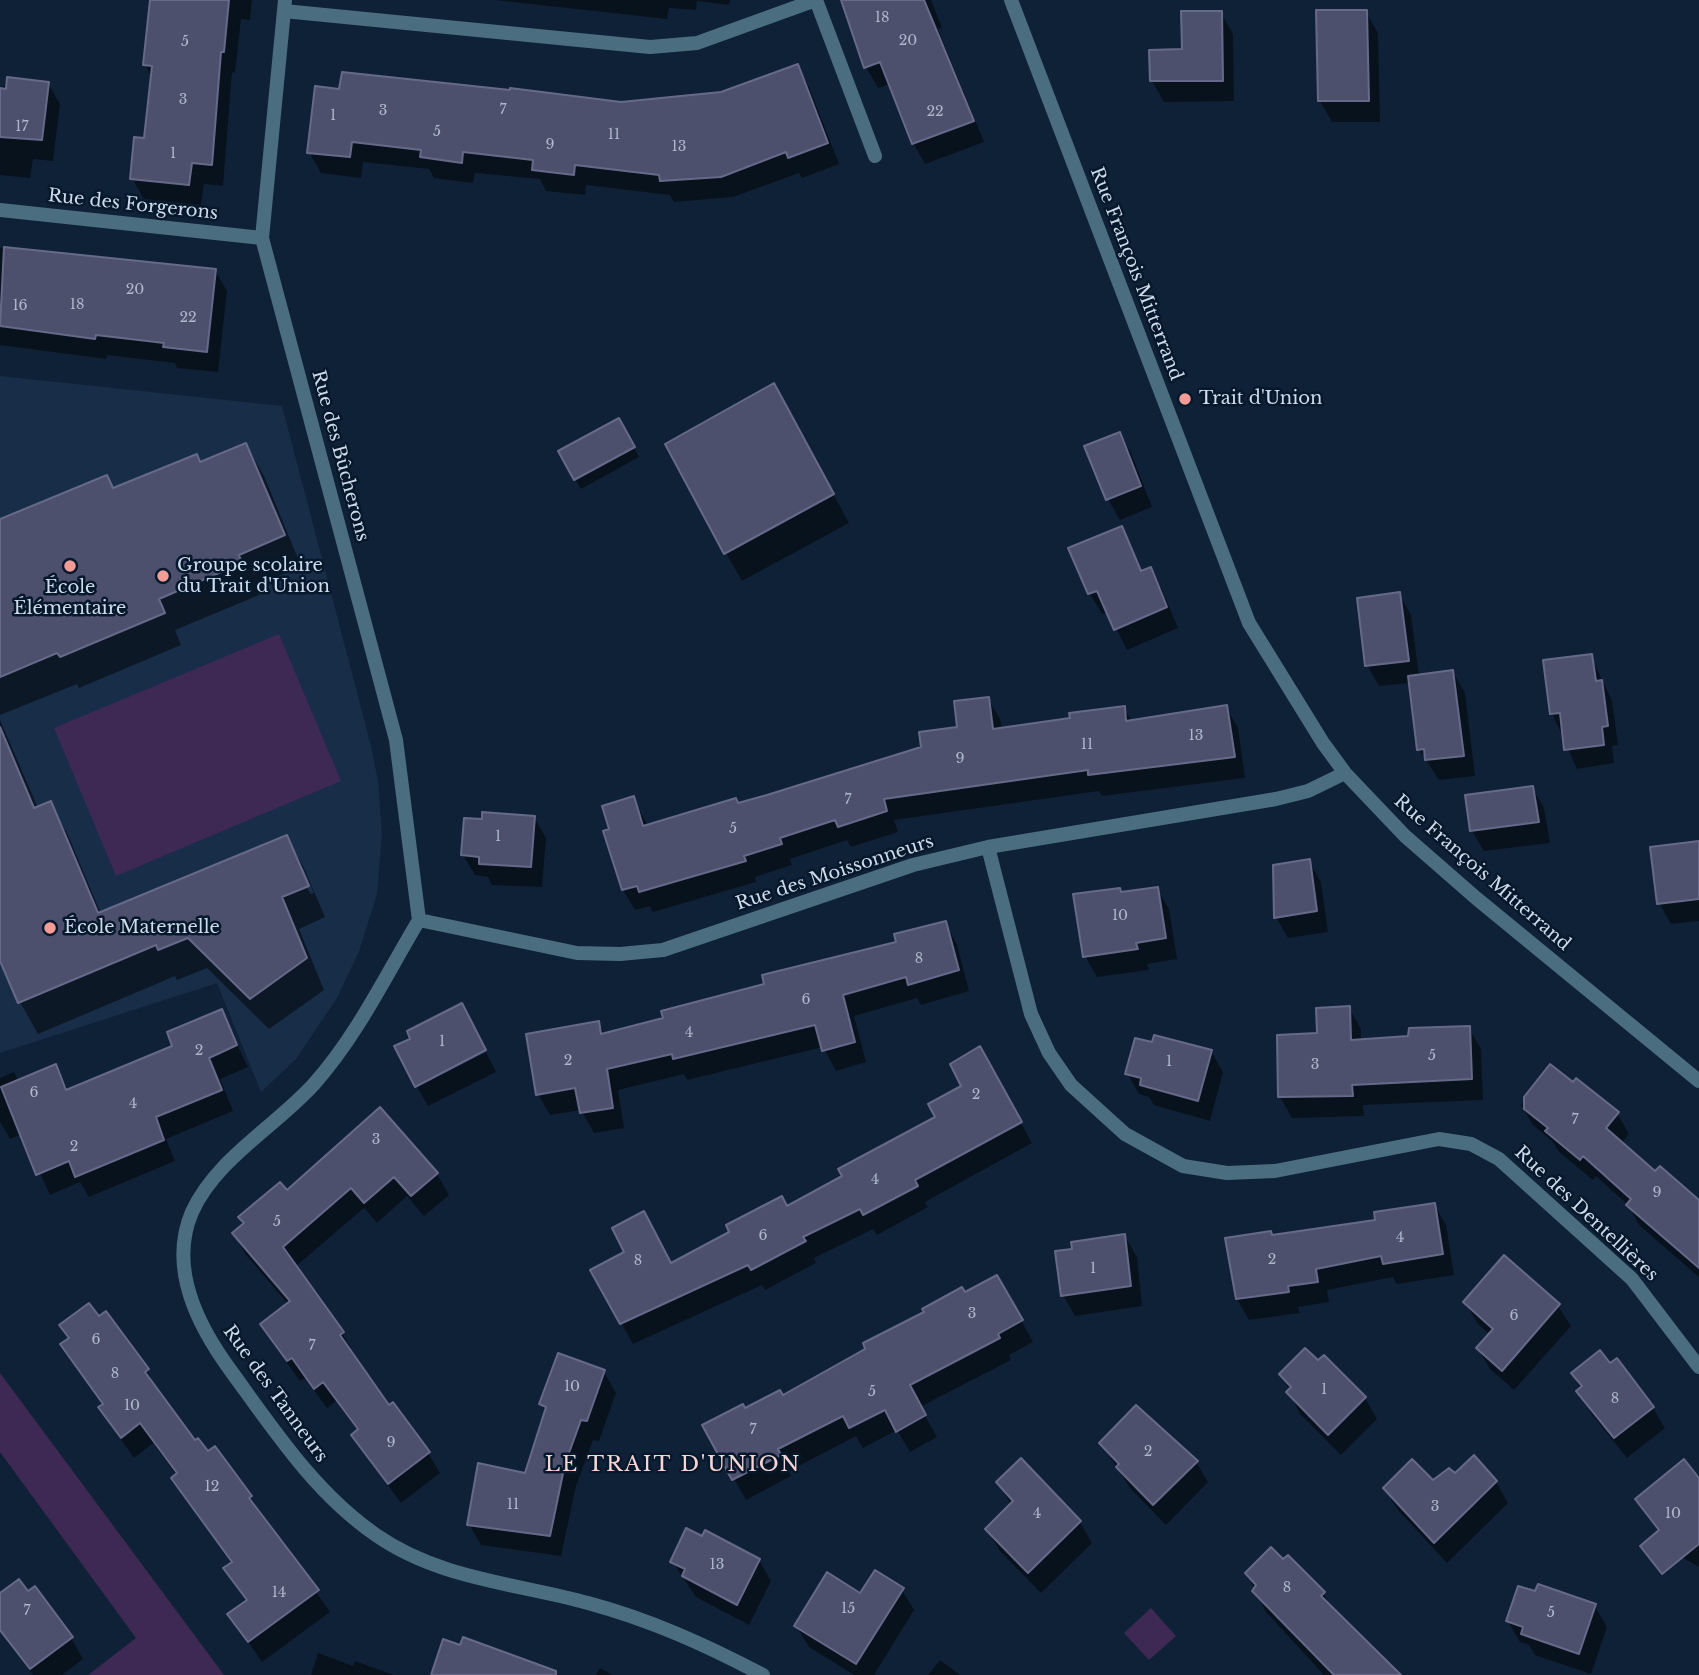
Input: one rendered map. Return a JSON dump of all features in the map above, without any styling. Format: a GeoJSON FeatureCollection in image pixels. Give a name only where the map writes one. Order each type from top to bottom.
{"type":"FeatureCollection","features":[{"type":"Feature","properties":{"kind":"street"},"geometry":{"type":"LineString","coordinates":[[285,6],[650,47],[697,43],[816,0],[875,156]]}},
{"type":"Feature","properties":{"kind":"street","name":"Rue François Mitterrand"},"geometry":{"type":"LineString","coordinates":[[1011,0],[1249,623],[1323,743],[1345,773],[1405,836],[1476,898],[1699,1081]]}},
{"type":"Feature","properties":{"kind":"street","name":"Rue des Bûcherons"},"geometry":{"type":"LineString","coordinates":[[285,6],[262,238],[396,740],[419,920]]}},
{"type":"Feature","properties":{"kind":"street","name":"Rue des Forgerons"},"geometry":{"type":"LineString","coordinates":[[0,210],[262,238]]}},
{"type":"Feature","properties":{"kind":"street","name":"Rue des Moissonneurs"},"geometry":{"type":"LineString","coordinates":[[419,920],[577,953],[620,954],[663,950],[913,864],[988,847],[1276,799],[1308,791],[1345,773]]}},
{"type":"Feature","properties":{"kind":"street","name":"Rue des Dentellières"},"geometry":{"type":"LineString","coordinates":[[988,847],[1031,1014],[1049,1053],[1071,1085],[1125,1134],[1183,1166],[1227,1173],[1275,1171],[1429,1140],[1471,1144],[1499,1159],[1632,1279],[1699,1367]]}},
{"type":"Feature","properties":{"kind":"street","name":"Rue des Tanneurs"},"geometry":{"type":"LineString","coordinates":[[419,920],[364,1015],[315,1082],[210,1180],[204,1191],[184,1238],[185,1279],[201,1327],[311,1478],[375,1535],[409,1555],[467,1577],[533,1589],[660,1624],[763,1675]]}},
{"type":"Feature","properties":{"kind":"shaded area","name":"Groupe scolaire du Trait d'Union"},"geometry":{"type":"Polygon","coordinates":[[[0,376],[282,406],[371,746],[378,781],[382,833],[377,894],[359,951],[337,998],[296,1059],[261,1092],[217,983],[0,1053],[0,376]]]}},
{"type":"Feature","properties":{"kind":"shaded area"},"geometry":{"type":"Polygon","coordinates":[[[279,634],[341,781],[116,876],[54,728],[279,634]]]}},
{"type":"Feature","properties":{"kind":"shaded area"},"geometry":{"type":"Polygon","coordinates":[[[0,1373],[224,1675],[88,1675],[136,1638],[0,1452],[0,1373]]]}},
{"type":"Feature","properties":{"kind":"shaded area"},"geometry":{"type":"Polygon","coordinates":[[[1151,1608],[1176,1636],[1149,1660],[1124,1633],[1151,1608]]]}},
{"type":"Feature","properties":{"kind":"building"},"geometry":{"type":"Polygon","coordinates":[[[150,0],[229,0],[224,52],[221,52],[212,165],[192,163],[189,185],[130,179],[134,137],[144,138],[152,66],[143,65],[150,0]]]}},
{"type":"Feature","properties":{"kind":"building"},"geometry":{"type":"Polygon","coordinates":[[[841,0],[924,0],[974,121],[912,144],[880,62],[864,68],[841,0]]]}},
{"type":"Feature","properties":{"kind":"building"},"geometry":{"type":"Polygon","coordinates":[[[1316,10],[1367,10],[1369,101],[1318,101],[1316,10]]]}},
{"type":"Feature","properties":{"kind":"building"},"geometry":{"type":"Polygon","coordinates":[[[1181,11],[1222,11],[1223,81],[1150,81],[1149,50],[1182,49],[1181,11]]]}},
{"type":"Feature","properties":{"kind":"building"},"geometry":{"type":"Polygon","coordinates":[[[798,64],[828,143],[788,158],[786,152],[721,177],[660,181],[659,175],[575,165],[574,175],[532,170],[533,160],[463,152],[462,163],[420,157],[421,150],[352,142],[350,157],[307,153],[315,86],[339,89],[342,72],[621,102],[721,92],[798,64]]]}},
{"type":"Feature","properties":{"kind":"building"},"geometry":{"type":"Polygon","coordinates":[[[7,77],[49,82],[42,140],[0,137],[0,88],[6,89],[7,77]]]}},
{"type":"Feature","properties":{"kind":"building"},"geometry":{"type":"Polygon","coordinates":[[[4,247],[216,269],[207,352],[163,347],[164,343],[96,335],[95,339],[0,326],[4,247]]]}},
{"type":"Feature","properties":{"kind":"building"},"geometry":{"type":"Polygon","coordinates":[[[774,383],[834,494],[724,554],[665,444],[774,383]]]}},
{"type":"Feature","properties":{"kind":"building"},"geometry":{"type":"Polygon","coordinates":[[[619,418],[635,447],[574,480],[558,451],[619,418]]]}},
{"type":"Feature","properties":{"kind":"building"},"geometry":{"type":"Polygon","coordinates":[[[1120,432],[1141,486],[1106,500],[1084,446],[1120,432]]]}},
{"type":"Feature","properties":{"kind":"building"},"geometry":{"type":"Polygon","coordinates":[[[246,443],[285,535],[239,555],[242,563],[159,599],[165,613],[60,657],[57,653],[0,677],[0,519],[107,475],[113,488],[197,454],[200,462],[246,443]]]}},
{"type":"Feature","properties":{"kind":"building"},"geometry":{"type":"Polygon","coordinates":[[[1122,526],[1141,571],[1151,567],[1167,607],[1114,630],[1097,591],[1088,594],[1068,548],[1122,526]]]}},
{"type":"Feature","properties":{"kind":"building"},"geometry":{"type":"Polygon","coordinates":[[[1400,592],[1409,661],[1365,666],[1357,598],[1400,592]]]}},
{"type":"Feature","properties":{"kind":"building"},"geometry":{"type":"Polygon","coordinates":[[[1592,654],[1596,681],[1602,680],[1608,726],[1602,727],[1604,745],[1564,750],[1560,713],[1550,714],[1543,660],[1592,654]]]}},
{"type":"Feature","properties":{"kind":"building"},"geometry":{"type":"Polygon","coordinates":[[[1453,670],[1464,756],[1425,760],[1424,749],[1417,750],[1408,676],[1453,670]]]}},
{"type":"Feature","properties":{"kind":"building"},"geometry":{"type":"Polygon","coordinates":[[[989,697],[993,729],[1070,718],[1069,713],[1125,706],[1126,721],[1227,705],[1235,757],[1088,775],[1088,770],[884,799],[887,811],[838,827],[835,820],[780,838],[782,844],[744,856],[746,861],[639,892],[637,886],[622,890],[603,831],[609,829],[602,806],[634,796],[643,826],[736,798],[738,803],[767,795],[921,747],[919,732],[957,727],[954,701],[989,697]]]}},
{"type":"Feature","properties":{"kind":"building"},"geometry":{"type":"Polygon","coordinates":[[[0,727],[34,808],[51,801],[98,913],[287,835],[309,886],[282,897],[307,958],[250,999],[188,938],[158,950],[156,945],[18,1003],[0,961],[0,727]]]}},
{"type":"Feature","properties":{"kind":"building"},"geometry":{"type":"Polygon","coordinates":[[[1533,786],[1539,822],[1470,831],[1465,795],[1533,786]]]}},
{"type":"Feature","properties":{"kind":"building"},"geometry":{"type":"Polygon","coordinates":[[[482,812],[535,816],[531,867],[479,864],[479,857],[461,855],[464,818],[482,819],[482,812]]]}},
{"type":"Feature","properties":{"kind":"building"},"geometry":{"type":"Polygon","coordinates":[[[1699,841],[1699,899],[1657,904],[1650,847],[1699,841]]]}},
{"type":"Feature","properties":{"kind":"building"},"geometry":{"type":"Polygon","coordinates":[[[1310,859],[1317,911],[1274,918],[1273,865],[1310,859]]]}},
{"type":"Feature","properties":{"kind":"building"},"geometry":{"type":"Polygon","coordinates":[[[1158,887],[1166,938],[1136,943],[1138,949],[1083,957],[1073,894],[1120,888],[1121,892],[1158,887]]]}},
{"type":"Feature","properties":{"kind":"building"},"geometry":{"type":"Polygon","coordinates":[[[946,921],[959,970],[908,985],[906,977],[843,995],[855,1042],[822,1051],[815,1025],[673,1059],[672,1054],[607,1069],[613,1108],[580,1113],[575,1088],[536,1095],[526,1034],[599,1021],[601,1034],[663,1018],[661,1011],[764,984],[762,975],[896,942],[894,934],[946,921]]]}},
{"type":"Feature","properties":{"kind":"building"},"geometry":{"type":"Polygon","coordinates":[[[462,1003],[486,1050],[415,1087],[394,1046],[410,1039],[407,1031],[462,1003]]]}},
{"type":"Feature","properties":{"kind":"building"},"geometry":{"type":"Polygon","coordinates":[[[1350,1006],[1351,1040],[1408,1036],[1409,1028],[1470,1026],[1472,1079],[1352,1085],[1353,1096],[1278,1097],[1277,1035],[1317,1033],[1316,1008],[1350,1006]]]}},
{"type":"Feature","properties":{"kind":"building"},"geometry":{"type":"Polygon","coordinates":[[[222,1009],[237,1045],[209,1058],[222,1090],[156,1117],[164,1140],[75,1177],[69,1161],[36,1175],[1,1087],[56,1064],[66,1090],[172,1046],[167,1032],[222,1009]]]}},
{"type":"Feature","properties":{"kind":"building"},"geometry":{"type":"Polygon","coordinates":[[[1154,1035],[1212,1050],[1198,1101],[1140,1085],[1141,1078],[1125,1074],[1135,1038],[1152,1042],[1154,1035]]]}},
{"type":"Feature","properties":{"kind":"building"},"geometry":{"type":"Polygon","coordinates":[[[980,1046],[1022,1122],[915,1180],[918,1186],[863,1215],[860,1209],[803,1237],[806,1241],[751,1270],[748,1265],[620,1324],[590,1270],[624,1252],[612,1228],[644,1211],[671,1263],[729,1232],[726,1225],[782,1196],[787,1206],[842,1176],[838,1169],[935,1117],[928,1104],[961,1086],[950,1064],[980,1046]]]}},
{"type":"Feature","properties":{"kind":"building"},"geometry":{"type":"Polygon","coordinates":[[[1550,1064],[1573,1082],[1576,1078],[1619,1112],[1606,1128],[1655,1171],[1660,1166],[1699,1200],[1699,1268],[1626,1205],[1631,1199],[1583,1156],[1580,1160],[1545,1131],[1548,1128],[1524,1109],[1524,1097],[1550,1064]]]}},
{"type":"Feature","properties":{"kind":"building"},"geometry":{"type":"Polygon","coordinates":[[[380,1107],[438,1173],[411,1196],[394,1177],[364,1203],[351,1188],[283,1247],[344,1332],[340,1335],[389,1405],[393,1402],[430,1452],[388,1484],[351,1435],[358,1429],[323,1382],[314,1389],[292,1358],[287,1361],[260,1324],[290,1301],[232,1233],[244,1223],[238,1217],[280,1182],[287,1190],[380,1107]]]}},
{"type":"Feature","properties":{"kind":"building"},"geometry":{"type":"Polygon","coordinates":[[[1435,1203],[1443,1254],[1383,1264],[1381,1256],[1316,1269],[1318,1282],[1288,1286],[1289,1292],[1236,1299],[1225,1238],[1271,1231],[1272,1235],[1375,1220],[1374,1212],[1435,1203]]]}},
{"type":"Feature","properties":{"kind":"building"},"geometry":{"type":"Polygon","coordinates":[[[1125,1234],[1131,1286],[1061,1296],[1055,1251],[1072,1249],[1071,1242],[1125,1234]]]}},
{"type":"Feature","properties":{"kind":"building"},"geometry":{"type":"Polygon","coordinates":[[[1504,1255],[1560,1304],[1502,1371],[1476,1348],[1493,1329],[1463,1302],[1504,1255]]]}},
{"type":"Feature","properties":{"kind":"building"},"geometry":{"type":"Polygon","coordinates":[[[997,1275],[1023,1320],[998,1334],[1000,1338],[910,1385],[926,1415],[896,1432],[885,1410],[849,1428],[843,1416],[778,1449],[781,1455],[732,1480],[702,1425],[743,1404],[745,1408],[780,1390],[783,1395],[865,1349],[863,1343],[924,1312],[922,1309],[962,1287],[965,1292],[997,1275]]]}},
{"type":"Feature","properties":{"kind":"building"},"geometry":{"type":"Polygon","coordinates":[[[89,1303],[99,1316],[106,1311],[149,1369],[145,1372],[195,1440],[198,1438],[208,1451],[215,1446],[252,1496],[249,1498],[319,1590],[248,1642],[227,1614],[247,1600],[223,1568],[232,1562],[171,1478],[177,1473],[140,1423],[121,1438],[98,1407],[103,1404],[60,1344],[69,1338],[59,1325],[89,1303]]]}},
{"type":"Feature","properties":{"kind":"building"},"geometry":{"type":"Polygon","coordinates":[[[1305,1348],[1318,1360],[1324,1355],[1366,1397],[1328,1435],[1286,1392],[1291,1387],[1279,1374],[1305,1348]]]}},
{"type":"Feature","properties":{"kind":"building"},"geometry":{"type":"Polygon","coordinates":[[[1600,1350],[1610,1363],[1617,1358],[1654,1407],[1614,1438],[1576,1391],[1582,1386],[1571,1373],[1600,1350]]]}},
{"type":"Feature","properties":{"kind":"building"},"geometry":{"type":"Polygon","coordinates":[[[558,1353],[605,1370],[587,1421],[581,1420],[565,1464],[550,1536],[467,1525],[478,1463],[525,1473],[546,1407],[539,1404],[558,1353]]]}},
{"type":"Feature","properties":{"kind":"building"},"geometry":{"type":"Polygon","coordinates":[[[1136,1405],[1198,1461],[1153,1505],[1116,1467],[1119,1464],[1099,1443],[1136,1405]]]}},
{"type":"Feature","properties":{"kind":"building"},"geometry":{"type":"Polygon","coordinates":[[[1474,1455],[1497,1481],[1434,1543],[1383,1488],[1412,1459],[1433,1480],[1449,1468],[1455,1473],[1474,1455]]]}},
{"type":"Feature","properties":{"kind":"building"},"geometry":{"type":"Polygon","coordinates":[[[1021,1458],[1081,1521],[1028,1573],[985,1529],[1013,1501],[996,1482],[1021,1458]]]}},
{"type":"Feature","properties":{"kind":"building"},"geometry":{"type":"Polygon","coordinates":[[[1684,1459],[1699,1478],[1699,1544],[1662,1574],[1640,1546],[1659,1530],[1635,1499],[1684,1459]]]}},
{"type":"Feature","properties":{"kind":"building"},"geometry":{"type":"Polygon","coordinates":[[[686,1528],[702,1536],[705,1530],[760,1559],[737,1605],[682,1576],[685,1569],[670,1562],[686,1528]]]}},
{"type":"Feature","properties":{"kind":"building"},"geometry":{"type":"Polygon","coordinates":[[[1271,1547],[1283,1559],[1288,1555],[1325,1592],[1321,1596],[1401,1675],[1334,1675],[1252,1591],[1256,1585],[1245,1573],[1271,1547]]]}},
{"type":"Feature","properties":{"kind":"building"},"geometry":{"type":"Polygon","coordinates":[[[875,1570],[904,1588],[856,1664],[794,1626],[827,1572],[860,1593],[875,1570]]]}},
{"type":"Feature","properties":{"kind":"building"},"geometry":{"type":"Polygon","coordinates":[[[19,1579],[28,1591],[35,1586],[73,1637],[30,1669],[0,1630],[0,1593],[19,1579]]]}},
{"type":"Feature","properties":{"kind":"building"},"geometry":{"type":"Polygon","coordinates":[[[1538,1584],[1596,1604],[1579,1654],[1521,1634],[1523,1627],[1506,1621],[1518,1586],[1535,1591],[1538,1584]]]}},
{"type":"Feature","properties":{"kind":"building"},"geometry":{"type":"Polygon","coordinates":[[[463,1637],[556,1671],[556,1675],[431,1675],[443,1639],[460,1645],[463,1637]]]}},
{"type":"Feature","properties":{"kind":"place","name":"Trait d'Union"},"geometry":{"type":"Point","coordinates":[1185,399]}},
{"type":"Feature","properties":{"kind":"place","name":"École Élémentaire"},"geometry":{"type":"Point","coordinates":[70,566]}},
{"type":"Feature","properties":{"kind":"place","name":"Groupe scolaire du Trait d'Union"},"geometry":{"type":"Point","coordinates":[163,576]}},
{"type":"Feature","properties":{"kind":"place","name":"École Maternelle"},"geometry":{"type":"Point","coordinates":[50,928]}},
{"type":"Feature","properties":{"kind":"district","name":"LE TRAIT D'UNION"},"geometry":{"type":"Point","coordinates":[673,1465]}}]}
